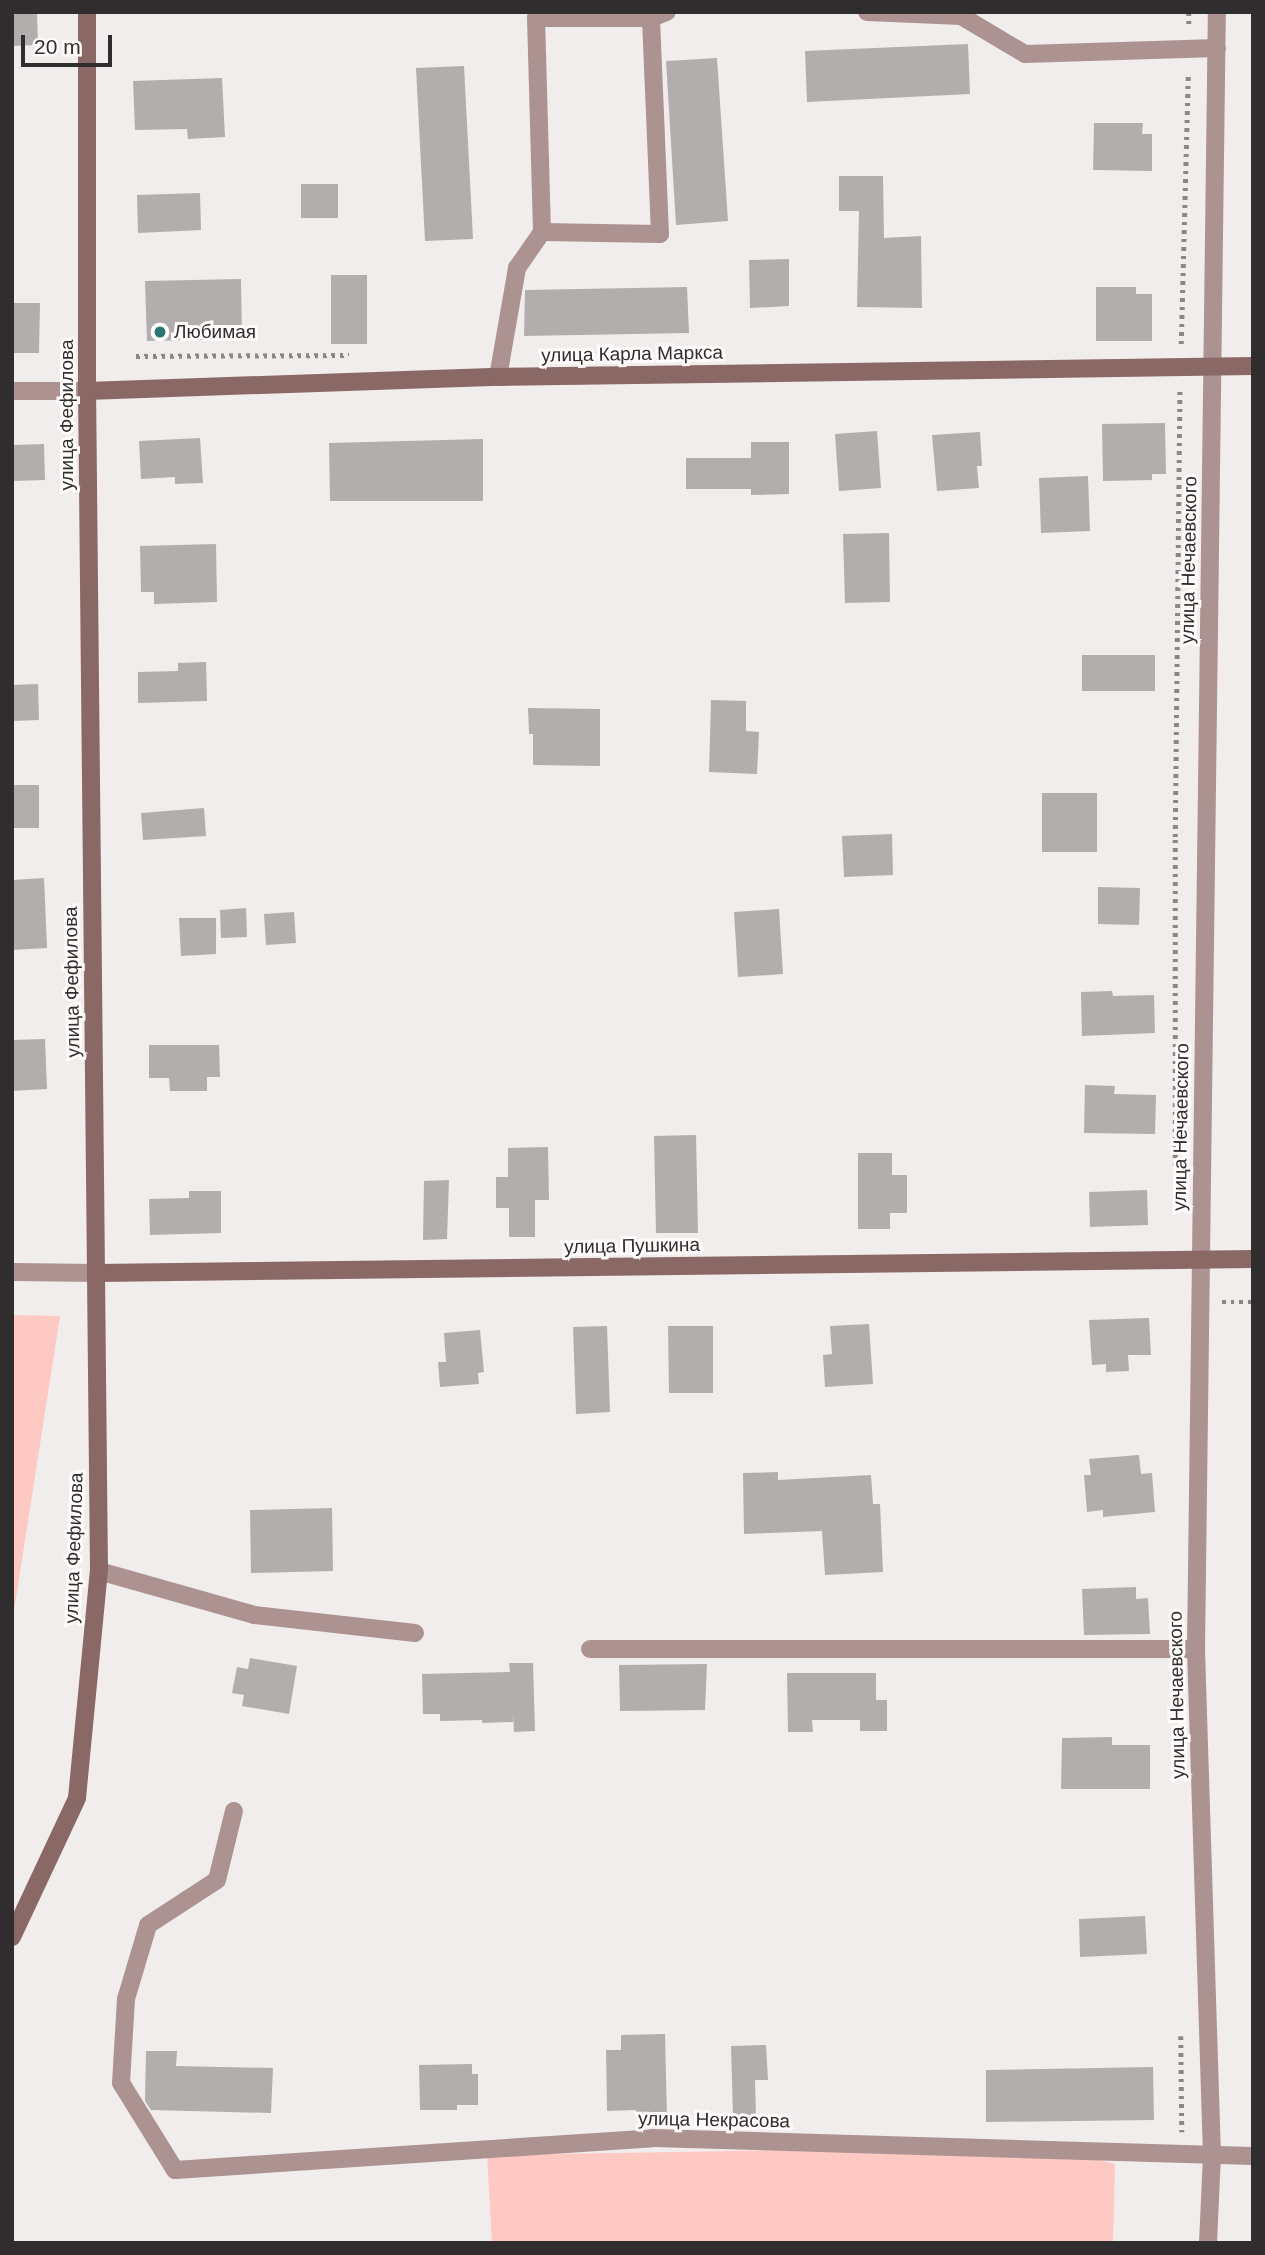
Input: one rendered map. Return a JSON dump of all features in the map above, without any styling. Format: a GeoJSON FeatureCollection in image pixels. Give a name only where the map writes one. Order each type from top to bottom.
{"type":"FeatureCollection","features":[{"type":"Feature","properties":{"kind":"main road","name":"улица Фефилова"},"geometry":{"type":"LineString","coordinates":[[12,1937],[77,1798],[99,1571],[87,391],[87,12]]}},
{"type":"Feature","properties":{"kind":"main road","name":"улица Карла Маркса"},"geometry":{"type":"LineString","coordinates":[[87,391],[498,377],[1253,366]]}},
{"type":"Feature","properties":{"kind":"main road","name":"улица Пушкина"},"geometry":{"type":"LineString","coordinates":[[97,1273],[1253,1259]]}},
{"type":"Feature","properties":{"kind":"street"},"geometry":{"type":"LineString","coordinates":[[867,12],[961,16],[1025,54],[1217,48]]}},
{"type":"Feature","properties":{"kind":"street","name":"улица Нечаевского"},"geometry":{"type":"LineString","coordinates":[[1208,2243],[1212,2156],[1196,1649],[1217,12]]}},
{"type":"Feature","properties":{"kind":"street"},"geometry":{"type":"LineString","coordinates":[[498,377],[517,268],[542,232],[536,18],[659,15],[660,234],[542,232]]}},
{"type":"Feature","properties":{"kind":"street","name":"улица Карла Маркса"},"geometry":{"type":"LineString","coordinates":[[12,391],[87,391]]}},
{"type":"Feature","properties":{"kind":"street","name":"улица Пушкина"},"geometry":{"type":"LineString","coordinates":[[12,1272],[97,1273]]}},
{"type":"Feature","properties":{"kind":"street"},"geometry":{"type":"LineString","coordinates":[[99,1571],[254,1615],[415,1633]]}},
{"type":"Feature","properties":{"kind":"street"},"geometry":{"type":"LineString","coordinates":[[590,1649],[1196,1649]]}},
{"type":"Feature","properties":{"kind":"street","name":"улица Некрасова"},"geometry":{"type":"LineString","coordinates":[[234,1811],[218,1880],[148,1925],[126,1999],[121,2083],[175,2170],[653,2138],[1253,2156]]}},
{"type":"Feature","properties":{"kind":"shaded area"},"geometry":{"type":"Polygon","coordinates":[[[12,1315],[60,1316],[12,1624],[12,1315]]]}},
{"type":"Feature","properties":{"kind":"shaded area"},"geometry":{"type":"Polygon","coordinates":[[[1039,2146],[1115,2164],[1113,2243],[492,2243],[487,2155],[1039,2146]]]}},
{"type":"Feature","properties":{"kind":"building"},"geometry":{"type":"Polygon","coordinates":[[[12,12],[37,12],[38,45],[12,46],[12,12]]]}},
{"type":"Feature","properties":{"kind":"building"},"geometry":{"type":"Polygon","coordinates":[[[968,44],[970,94],[807,102],[805,51],[968,44]]]}},
{"type":"Feature","properties":{"kind":"building"},"geometry":{"type":"Polygon","coordinates":[[[717,58],[728,221],[676,225],[666,61],[717,58]]]}},
{"type":"Feature","properties":{"kind":"building"},"geometry":{"type":"Polygon","coordinates":[[[464,66],[473,239],[425,241],[416,68],[464,66]]]}},
{"type":"Feature","properties":{"kind":"building"},"geometry":{"type":"Polygon","coordinates":[[[222,78],[225,137],[188,139],[187,129],[135,130],[133,81],[222,78]]]}},
{"type":"Feature","properties":{"kind":"building"},"geometry":{"type":"Polygon","coordinates":[[[1094,123],[1143,123],[1142,134],[1152,134],[1152,171],[1093,170],[1094,123]]]}},
{"type":"Feature","properties":{"kind":"building"},"geometry":{"type":"Polygon","coordinates":[[[839,176],[883,176],[884,238],[921,236],[922,308],[857,307],[859,211],[839,211],[839,176]]]}},
{"type":"Feature","properties":{"kind":"building"},"geometry":{"type":"Polygon","coordinates":[[[301,184],[338,184],[338,218],[301,218],[301,184]]]}},
{"type":"Feature","properties":{"kind":"building"},"geometry":{"type":"Polygon","coordinates":[[[200,193],[201,230],[138,233],[137,195],[200,193]]]}},
{"type":"Feature","properties":{"kind":"building"},"geometry":{"type":"Polygon","coordinates":[[[789,259],[789,306],[750,308],[749,260],[789,259]]]}},
{"type":"Feature","properties":{"kind":"building"},"geometry":{"type":"Polygon","coordinates":[[[331,275],[367,275],[367,344],[331,344],[331,275]]]}},
{"type":"Feature","properties":{"kind":"building"},"geometry":{"type":"Polygon","coordinates":[[[241,279],[242,339],[147,341],[145,281],[241,279]]]}},
{"type":"Feature","properties":{"kind":"building"},"geometry":{"type":"Polygon","coordinates":[[[687,287],[689,333],[524,336],[525,290],[687,287]]]}},
{"type":"Feature","properties":{"kind":"building"},"geometry":{"type":"Polygon","coordinates":[[[1096,287],[1136,287],[1136,294],[1152,294],[1152,341],[1096,341],[1096,287]]]}},
{"type":"Feature","properties":{"kind":"building"},"geometry":{"type":"Polygon","coordinates":[[[12,303],[40,303],[39,353],[12,353],[12,303]]]}},
{"type":"Feature","properties":{"kind":"building"},"geometry":{"type":"Polygon","coordinates":[[[1165,423],[1166,474],[1152,474],[1152,480],[1103,481],[1102,424],[1165,423]]]}},
{"type":"Feature","properties":{"kind":"building"},"geometry":{"type":"Polygon","coordinates":[[[877,431],[881,488],[839,491],[835,434],[877,431]]]}},
{"type":"Feature","properties":{"kind":"building"},"geometry":{"type":"Polygon","coordinates":[[[980,432],[982,466],[977,466],[979,488],[937,491],[932,435],[980,432]]]}},
{"type":"Feature","properties":{"kind":"building"},"geometry":{"type":"Polygon","coordinates":[[[200,438],[203,483],[175,484],[175,477],[141,479],[139,441],[200,438]]]}},
{"type":"Feature","properties":{"kind":"building"},"geometry":{"type":"Polygon","coordinates":[[[483,439],[483,501],[330,501],[329,443],[483,439]]]}},
{"type":"Feature","properties":{"kind":"building"},"geometry":{"type":"Polygon","coordinates":[[[751,442],[789,442],[789,494],[751,495],[751,489],[686,489],[686,458],[751,458],[751,442]]]}},
{"type":"Feature","properties":{"kind":"building"},"geometry":{"type":"Polygon","coordinates":[[[44,444],[45,480],[12,481],[12,445],[44,444]]]}},
{"type":"Feature","properties":{"kind":"building"},"geometry":{"type":"Polygon","coordinates":[[[1088,476],[1090,531],[1041,533],[1039,478],[1088,476]]]}},
{"type":"Feature","properties":{"kind":"building"},"geometry":{"type":"Polygon","coordinates":[[[889,533],[890,602],[845,603],[843,534],[889,533]]]}},
{"type":"Feature","properties":{"kind":"building"},"geometry":{"type":"Polygon","coordinates":[[[216,544],[217,602],[154,604],[154,592],[141,592],[140,546],[216,544]]]}},
{"type":"Feature","properties":{"kind":"building"},"geometry":{"type":"Polygon","coordinates":[[[1082,655],[1155,655],[1155,691],[1082,691],[1082,655]]]}},
{"type":"Feature","properties":{"kind":"building"},"geometry":{"type":"Polygon","coordinates":[[[206,662],[207,701],[138,703],[138,672],[178,671],[178,663],[206,662]]]}},
{"type":"Feature","properties":{"kind":"building"},"geometry":{"type":"Polygon","coordinates":[[[38,684],[39,720],[12,721],[12,685],[38,684]]]}},
{"type":"Feature","properties":{"kind":"building"},"geometry":{"type":"Polygon","coordinates":[[[711,700],[746,701],[746,731],[759,732],[757,774],[709,772],[711,700]]]}},
{"type":"Feature","properties":{"kind":"building"},"geometry":{"type":"Polygon","coordinates":[[[528,708],[600,709],[600,766],[533,765],[533,734],[529,734],[528,708]]]}},
{"type":"Feature","properties":{"kind":"building"},"geometry":{"type":"Polygon","coordinates":[[[12,785],[39,785],[39,828],[12,828],[12,785]]]}},
{"type":"Feature","properties":{"kind":"building"},"geometry":{"type":"Polygon","coordinates":[[[1042,793],[1097,793],[1097,852],[1042,852],[1042,793]]]}},
{"type":"Feature","properties":{"kind":"building"},"geometry":{"type":"Polygon","coordinates":[[[204,808],[206,836],[143,840],[141,813],[204,808]]]}},
{"type":"Feature","properties":{"kind":"building"},"geometry":{"type":"Polygon","coordinates":[[[892,834],[893,875],[844,877],[842,836],[892,834]]]}},
{"type":"Feature","properties":{"kind":"building"},"geometry":{"type":"Polygon","coordinates":[[[44,878],[47,948],[12,950],[12,880],[44,878]]]}},
{"type":"Feature","properties":{"kind":"building"},"geometry":{"type":"Polygon","coordinates":[[[1098,887],[1140,888],[1139,925],[1098,924],[1098,887]]]}},
{"type":"Feature","properties":{"kind":"building"},"geometry":{"type":"Polygon","coordinates":[[[246,908],[247,937],[221,938],[220,910],[246,908]]]}},
{"type":"Feature","properties":{"kind":"building"},"geometry":{"type":"Polygon","coordinates":[[[779,909],[783,974],[738,977],[734,912],[779,909]]]}},
{"type":"Feature","properties":{"kind":"building"},"geometry":{"type":"Polygon","coordinates":[[[294,912],[296,943],[266,945],[264,914],[294,912]]]}},
{"type":"Feature","properties":{"kind":"building"},"geometry":{"type":"Polygon","coordinates":[[[179,918],[216,918],[216,954],[181,956],[179,918]]]}},
{"type":"Feature","properties":{"kind":"building"},"geometry":{"type":"Polygon","coordinates":[[[1112,991],[1113,996],[1154,995],[1155,1033],[1082,1036],[1081,992],[1112,991]]]}},
{"type":"Feature","properties":{"kind":"building"},"geometry":{"type":"Polygon","coordinates":[[[45,1039],[47,1089],[12,1091],[12,1040],[45,1039]]]}},
{"type":"Feature","properties":{"kind":"building"},"geometry":{"type":"Polygon","coordinates":[[[149,1045],[219,1045],[220,1077],[207,1077],[207,1091],[170,1091],[169,1078],[149,1078],[149,1045]]]}},
{"type":"Feature","properties":{"kind":"building"},"geometry":{"type":"Polygon","coordinates":[[[1085,1085],[1115,1086],[1114,1094],[1156,1095],[1155,1134],[1084,1133],[1085,1085]]]}},
{"type":"Feature","properties":{"kind":"building"},"geometry":{"type":"Polygon","coordinates":[[[696,1135],[698,1233],[656,1233],[654,1136],[696,1135]]]}},
{"type":"Feature","properties":{"kind":"building"},"geometry":{"type":"Polygon","coordinates":[[[548,1147],[549,1200],[535,1200],[535,1237],[509,1237],[509,1208],[496,1208],[496,1177],[508,1177],[508,1148],[548,1147]]]}},
{"type":"Feature","properties":{"kind":"building"},"geometry":{"type":"Polygon","coordinates":[[[858,1153],[892,1153],[892,1175],[907,1175],[907,1213],[890,1213],[890,1229],[858,1229],[858,1153]]]}},
{"type":"Feature","properties":{"kind":"building"},"geometry":{"type":"Polygon","coordinates":[[[449,1180],[447,1239],[423,1240],[424,1181],[449,1180]]]}},
{"type":"Feature","properties":{"kind":"building"},"geometry":{"type":"Polygon","coordinates":[[[1147,1190],[1148,1225],[1090,1227],[1089,1192],[1147,1190]]]}},
{"type":"Feature","properties":{"kind":"building"},"geometry":{"type":"Polygon","coordinates":[[[189,1191],[221,1191],[221,1233],[150,1235],[149,1199],[189,1198],[189,1191]]]}},
{"type":"Feature","properties":{"kind":"building"},"geometry":{"type":"Polygon","coordinates":[[[1149,1318],[1151,1355],[1128,1355],[1129,1371],[1106,1372],[1106,1364],[1092,1365],[1089,1320],[1149,1318]]]}},
{"type":"Feature","properties":{"kind":"building"},"geometry":{"type":"Polygon","coordinates":[[[869,1324],[873,1384],[825,1387],[823,1355],[832,1354],[830,1326],[869,1324]]]}},
{"type":"Feature","properties":{"kind":"building"},"geometry":{"type":"Polygon","coordinates":[[[607,1326],[610,1412],[576,1414],[573,1327],[607,1326]]]}},
{"type":"Feature","properties":{"kind":"building"},"geometry":{"type":"Polygon","coordinates":[[[668,1326],[713,1326],[713,1393],[669,1393],[668,1326]]]}},
{"type":"Feature","properties":{"kind":"building"},"geometry":{"type":"Polygon","coordinates":[[[480,1330],[484,1372],[478,1373],[479,1384],[440,1387],[438,1362],[446,1362],[444,1333],[480,1330]]]}},
{"type":"Feature","properties":{"kind":"building"},"geometry":{"type":"Polygon","coordinates":[[[1139,1455],[1141,1474],[1152,1473],[1155,1512],[1103,1517],[1103,1510],[1087,1512],[1084,1475],[1091,1475],[1089,1459],[1139,1455]]]}},
{"type":"Feature","properties":{"kind":"building"},"geometry":{"type":"Polygon","coordinates":[[[778,1472],[778,1480],[871,1475],[873,1504],[880,1504],[883,1572],[825,1575],[822,1531],[744,1534],[743,1473],[778,1472]]]}},
{"type":"Feature","properties":{"kind":"building"},"geometry":{"type":"Polygon","coordinates":[[[332,1508],[333,1571],[251,1573],[250,1510],[332,1508]]]}},
{"type":"Feature","properties":{"kind":"building"},"geometry":{"type":"Polygon","coordinates":[[[1136,1587],[1136,1599],[1148,1598],[1150,1634],[1084,1635],[1082,1589],[1136,1587]]]}},
{"type":"Feature","properties":{"kind":"building"},"geometry":{"type":"Polygon","coordinates":[[[250,1658],[297,1666],[289,1714],[242,1706],[244,1695],[232,1693],[237,1667],[248,1669],[250,1658]]]}},
{"type":"Feature","properties":{"kind":"building"},"geometry":{"type":"Polygon","coordinates":[[[509,1663],[533,1663],[535,1731],[514,1732],[513,1713],[513,1722],[482,1723],[482,1720],[440,1721],[440,1714],[423,1714],[422,1674],[510,1672],[509,1663]]]}},
{"type":"Feature","properties":{"kind":"building"},"geometry":{"type":"Polygon","coordinates":[[[707,1664],[705,1710],[620,1711],[619,1665],[707,1664]]]}},
{"type":"Feature","properties":{"kind":"building"},"geometry":{"type":"Polygon","coordinates":[[[787,1673],[876,1673],[876,1700],[887,1700],[887,1731],[860,1731],[860,1720],[812,1720],[813,1732],[788,1732],[787,1673]]]}},
{"type":"Feature","properties":{"kind":"building"},"geometry":{"type":"Polygon","coordinates":[[[1112,1737],[1112,1745],[1150,1745],[1150,1789],[1061,1789],[1062,1738],[1112,1737]]]}},
{"type":"Feature","properties":{"kind":"building"},"geometry":{"type":"Polygon","coordinates":[[[1145,1916],[1147,1954],[1080,1957],[1079,1919],[1145,1916]]]}},
{"type":"Feature","properties":{"kind":"building"},"geometry":{"type":"Polygon","coordinates":[[[665,2034],[667,2118],[637,2119],[636,2110],[607,2111],[606,2050],[621,2050],[621,2035],[665,2034]]]}},
{"type":"Feature","properties":{"kind":"building"},"geometry":{"type":"Polygon","coordinates":[[[766,2045],[768,2080],[755,2080],[756,2116],[733,2117],[731,2046],[766,2045]]]}},
{"type":"Feature","properties":{"kind":"building"},"geometry":{"type":"Polygon","coordinates":[[[146,2051],[177,2051],[176,2066],[273,2068],[271,2113],[151,2110],[145,2101],[146,2051]]]}},
{"type":"Feature","properties":{"kind":"building"},"geometry":{"type":"Polygon","coordinates":[[[472,2064],[472,2074],[478,2074],[478,2105],[457,2105],[457,2110],[420,2110],[419,2065],[472,2064]]]}},
{"type":"Feature","properties":{"kind":"building"},"geometry":{"type":"Polygon","coordinates":[[[1153,2067],[1154,2120],[986,2122],[986,2070],[1153,2067]]]}},
{"type":"Feature","properties":{"kind":"place","name":"Любимая"},"geometry":{"type":"Point","coordinates":[160,332]}}]}
